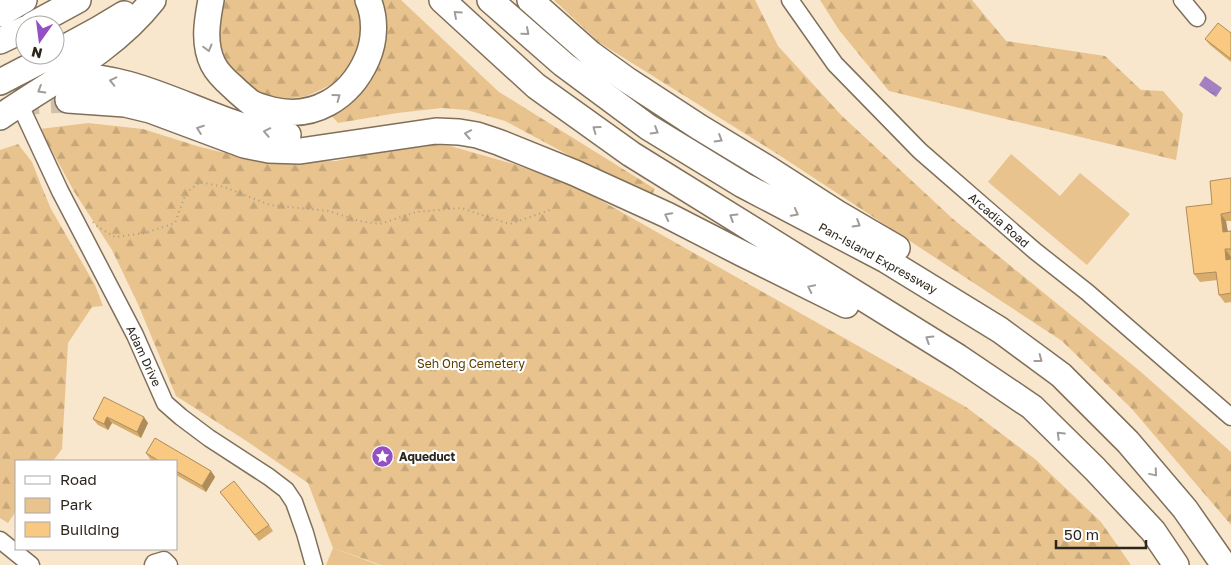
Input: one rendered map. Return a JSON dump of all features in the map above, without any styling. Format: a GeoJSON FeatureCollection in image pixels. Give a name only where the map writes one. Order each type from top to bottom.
{"type":"FeatureCollection","features":[{"type":"Feature","properties":{"kind":"highway"},"geometry":{"type":"LineString","coordinates":[[0,14],[24,0]]}},
{"type":"Feature","properties":{"kind":"highway"},"geometry":{"type":"LineString","coordinates":[[50,15],[78,0]]}},
{"type":"Feature","properties":{"kind":"highway"},"geometry":{"type":"LineString","coordinates":[[65,48],[145,0]]}},
{"type":"Feature","properties":{"kind":"highway"},"geometry":{"type":"LineString","coordinates":[[10,110],[65,89],[142,14],[152,0]]}},
{"type":"Feature","properties":{"kind":"highway"},"geometry":{"type":"LineString","coordinates":[[211,0],[206,38],[213,64],[229,83],[252,103],[279,112],[292,113],[317,109],[342,94],[354,82],[370,54],[374,39],[374,25],[368,0]]}},
{"type":"Feature","properties":{"kind":"highway"},"geometry":{"type":"LineString","coordinates":[[442,0],[536,86],[631,154],[958,357],[1032,408],[1095,469],[1147,524],[1176,565]]}},
{"type":"Feature","properties":{"kind":"highway","name":"Pan-Island Expressway"},"geometry":{"type":"LineString","coordinates":[[490,0],[563,64],[648,127],[743,185],[886,260],[1000,330],[1061,375],[1128,442],[1184,509],[1224,565]]}},
{"type":"Feature","properties":{"kind":"highway"},"geometry":{"type":"LineString","coordinates":[[530,0],[591,54],[620,74],[700,127],[895,247],[957,288],[1000,330]]}},
{"type":"Feature","properties":{"kind":"highway"},"geometry":{"type":"LineString","coordinates":[[0,41],[15,34]]}},
{"type":"Feature","properties":{"kind":"highway"},"geometry":{"type":"LineString","coordinates":[[0,82],[33,65]]}},
{"type":"Feature","properties":{"kind":"highway"},"geometry":{"type":"LineString","coordinates":[[65,89],[76,76],[102,78],[143,88],[237,124],[286,135],[397,124],[428,126],[436,131],[477,135],[575,173],[668,216],[876,319],[905,324]]}},
{"type":"Feature","properties":{"kind":"street","name":"Arcadia Road"},"geometry":{"type":"LineString","coordinates":[[790,0],[835,64],[920,152],[1035,251],[1087,292],[1231,417]]}},
{"type":"Feature","properties":{"kind":"street"},"geometry":{"type":"LineString","coordinates":[[1182,0],[1197,18]]}},
{"type":"Feature","properties":{"kind":"street","name":"Adam Drive"},"geometry":{"type":"LineString","coordinates":[[10,110],[56,184],[135,335],[165,403],[210,438],[286,490],[294,502],[314,565]]}},
{"type":"Feature","properties":{"kind":"street"},"geometry":{"type":"LineString","coordinates":[[0,540],[31,565]]}},
{"type":"Feature","properties":{"kind":"street"},"geometry":{"type":"LineString","coordinates":[[153,565],[164,560],[169,565]]}},
{"type":"Feature","properties":{"kind":"path"},"geometry":{"type":"LineString","coordinates":[[92,221],[115,237],[145,233],[175,223],[186,193],[200,182],[224,186],[270,205],[329,210],[359,221],[380,224],[416,212],[461,208],[510,224],[550,210]]}},
{"type":"Feature","properties":{"kind":"green space"},"geometry":{"type":"Polygon","coordinates":[[[224,0],[358,0],[361,8],[362,31],[360,51],[344,74],[335,83],[307,96],[279,100],[250,92],[235,76],[226,61],[218,40],[218,20],[224,0]]]}},
{"type":"Feature","properties":{"kind":"green space"},"geometry":{"type":"Polygon","coordinates":[[[380,0],[401,0],[499,92],[655,189],[650,199],[505,121],[467,110],[442,108],[338,123],[329,113],[380,0]]]}},
{"type":"Feature","properties":{"kind":"green space"},"geometry":{"type":"Polygon","coordinates":[[[554,0],[755,0],[778,46],[842,116],[953,219],[1141,372],[1231,452],[1231,525],[1132,409],[1062,341],[779,155],[600,43],[554,0]]]}},
{"type":"Feature","properties":{"kind":"green space"},"geometry":{"type":"Polygon","coordinates":[[[820,0],[972,0],[1006,41],[1105,56],[1141,90],[1163,91],[1183,114],[1176,160],[889,91],[839,30],[820,0]]]}},
{"type":"Feature","properties":{"kind":"green space","name":"Seh Ong Cemetery"},"geometry":{"type":"Polygon","coordinates":[[[88,123],[143,129],[200,147],[251,159],[288,162],[336,161],[416,143],[450,146],[514,164],[579,188],[966,407],[1035,459],[1101,522],[1131,565],[381,565],[333,548],[308,483],[176,396],[138,304],[112,250],[75,193],[40,129],[88,123]]]}},
{"type":"Feature","properties":{"kind":"green space"},"geometry":{"type":"Polygon","coordinates":[[[18,144],[32,162],[51,209],[95,285],[103,306],[92,307],[68,343],[62,449],[54,460],[15,460],[15,512],[8,523],[0,518],[0,150],[18,144]]]}},
{"type":"Feature","properties":{"kind":"green space"},"geometry":{"type":"Polygon","coordinates":[[[1011,154],[1060,196],[1080,173],[1130,214],[1087,265],[988,182],[1011,154]]]}},
{"type":"Feature","properties":{"kind":"green space"},"geometry":{"type":"Polygon","coordinates":[[[333,548],[376,564],[380,565],[326,565],[333,548]]]}},
{"type":"Feature","properties":{"kind":"water"},"geometry":{"type":"Polygon","coordinates":[[[1205,76],[1222,88],[1216,97],[1199,85],[1205,76]]]}},
{"type":"Feature","properties":{"kind":"building"},"geometry":{"type":"Polygon","coordinates":[[[1218,23],[1231,33],[1231,59],[1205,39],[1218,23]]]}},
{"type":"Feature","properties":{"kind":"building"},"geometry":{"type":"Polygon","coordinates":[[[1231,178],[1231,212],[1221,214],[1223,232],[1231,231],[1231,249],[1225,249],[1226,260],[1231,259],[1231,293],[1219,295],[1216,272],[1194,274],[1186,207],[1212,204],[1210,181],[1231,178]]]}},
{"type":"Feature","properties":{"kind":"building"},"geometry":{"type":"Polygon","coordinates":[[[104,397],[144,417],[137,432],[107,417],[104,424],[93,419],[104,397]]]}},
{"type":"Feature","properties":{"kind":"building"},"geometry":{"type":"Polygon","coordinates":[[[155,438],[211,471],[202,486],[178,472],[178,460],[157,460],[146,453],[155,438]]]}},
{"type":"Feature","properties":{"kind":"building"},"geometry":{"type":"Polygon","coordinates":[[[234,481],[269,525],[255,535],[220,492],[234,481]]]}},
{"type":"Feature","properties":{"kind":"tunnel"},"geometry":{"type":"LineString","coordinates":[[14,105],[29,102],[68,100]]}},
{"type":"Feature","properties":{"kind":"place","name":"Aqueduct"},"geometry":{"type":"Point","coordinates":[383,456]}}]}
